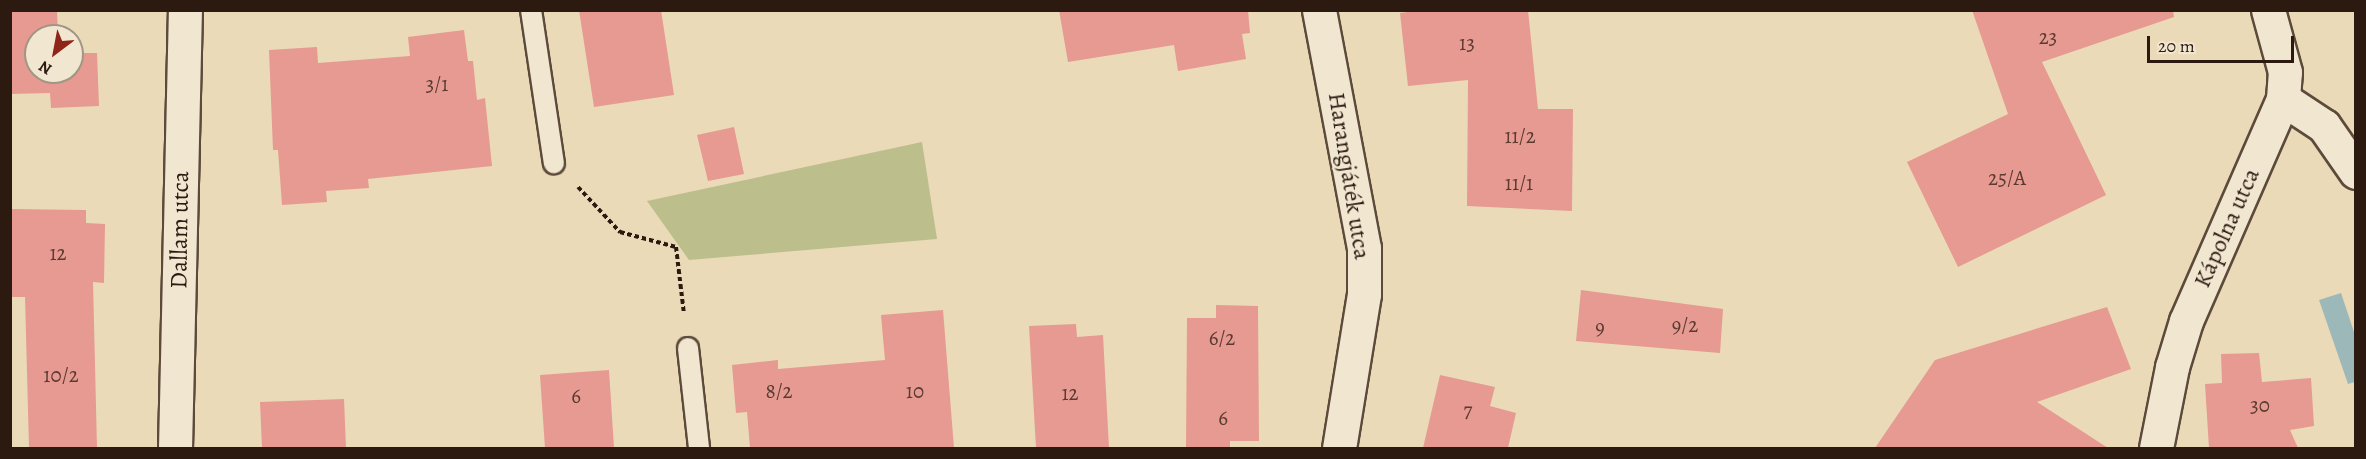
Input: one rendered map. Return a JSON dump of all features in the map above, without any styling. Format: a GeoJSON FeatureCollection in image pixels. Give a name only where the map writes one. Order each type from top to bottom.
{"type":"FeatureCollection","features":[{"type":"Feature","properties":{"kind":"street","name":"Dallam utca"},"geometry":{"type":"LineString","coordinates":[[175,448],[185,10]]}},
{"type":"Feature","properties":{"kind":"street","name":"Harangjáték utca"},"geometry":{"type":"LineString","coordinates":[[1319,10],[1364,248],[1364,294],[1339,448]]}},
{"type":"Feature","properties":{"kind":"street","name":"Kápolna utca"},"geometry":{"type":"LineString","coordinates":[[2156,448],[2172,367],[2186,321],[2283,99],[2285,72],[2268,10]]}},
{"type":"Feature","properties":{"kind":"street"},"geometry":{"type":"LineString","coordinates":[[2283,99],[2324,126],[2355,172]]}},
{"type":"Feature","properties":{"kind":"lane"},"geometry":{"type":"LineString","coordinates":[[531,10],[554,163]]}},
{"type":"Feature","properties":{"kind":"lane"},"geometry":{"type":"LineString","coordinates":[[688,348],[699,448]]}},
{"type":"Feature","properties":{"kind":"path"},"geometry":{"type":"LineString","coordinates":[[554,163],[620,232],[676,247],[688,348]]}},
{"type":"Feature","properties":{"kind":"green space"},"geometry":{"type":"Polygon","coordinates":[[[922,142],[937,239],[689,260],[647,201],[922,142]]]}},
{"type":"Feature","properties":{"kind":"water"},"geometry":{"type":"Polygon","coordinates":[[[2341,293],[2355,335],[2355,382],[2348,384],[2319,300],[2341,293]]]}},
{"type":"Feature","properties":{"kind":"building"},"geometry":{"type":"Polygon","coordinates":[[[10,10],[57,10],[58,24],[24,24],[24,84],[84,84],[84,53],[97,53],[99,106],[51,108],[50,93],[10,94],[10,10]]]}},
{"type":"Feature","properties":{"kind":"building"},"geometry":{"type":"Polygon","coordinates":[[[579,10],[661,10],[674,95],[594,107],[579,10]]]}},
{"type":"Feature","properties":{"kind":"building"},"geometry":{"type":"Polygon","coordinates":[[[1059,10],[1248,10],[1250,33],[1242,34],[1246,59],[1178,71],[1174,45],[1068,62],[1059,10]]]}},
{"type":"Feature","properties":{"kind":"building"},"geometry":{"type":"Polygon","coordinates":[[[1423,10],[1528,10],[1538,109],[1573,109],[1572,211],[1467,206],[1468,80],[1408,86],[1400,13],[1423,10]]]}},
{"type":"Feature","properties":{"kind":"building"},"geometry":{"type":"Polygon","coordinates":[[[1972,10],[2173,10],[2174,17],[2042,62],[2106,195],[1958,267],[1907,162],[2008,114],[1972,10]]]}},
{"type":"Feature","properties":{"kind":"building"},"geometry":{"type":"Polygon","coordinates":[[[464,30],[468,61],[473,61],[477,100],[485,98],[492,166],[368,179],[369,188],[326,191],[327,202],[282,205],[278,150],[273,150],[269,50],[317,47],[318,63],[410,56],[408,37],[464,30]]]}},
{"type":"Feature","properties":{"kind":"building"},"geometry":{"type":"Polygon","coordinates":[[[734,127],[744,174],[708,181],[697,135],[734,127]]]}},
{"type":"Feature","properties":{"kind":"building"},"geometry":{"type":"Polygon","coordinates":[[[10,209],[86,210],[86,223],[105,224],[104,283],[93,282],[97,448],[29,448],[25,297],[10,297],[10,209]]]}},
{"type":"Feature","properties":{"kind":"building"},"geometry":{"type":"Polygon","coordinates":[[[1581,290],[1723,309],[1720,353],[1576,341],[1581,290]]]}},
{"type":"Feature","properties":{"kind":"building"},"geometry":{"type":"Polygon","coordinates":[[[1216,305],[1258,306],[1259,441],[1230,441],[1230,448],[1186,448],[1187,318],[1216,318],[1216,305]]]}},
{"type":"Feature","properties":{"kind":"building"},"geometry":{"type":"Polygon","coordinates":[[[2107,307],[2131,369],[2037,402],[2108,448],[1875,448],[1935,360],[2107,307]]]}},
{"type":"Feature","properties":{"kind":"building"},"geometry":{"type":"Polygon","coordinates":[[[943,310],[954,448],[750,448],[747,412],[736,413],[732,365],[778,360],[778,369],[885,360],[881,315],[943,310]]]}},
{"type":"Feature","properties":{"kind":"building"},"geometry":{"type":"Polygon","coordinates":[[[1076,324],[1077,337],[1103,335],[1109,448],[1036,448],[1029,326],[1076,324]]]}},
{"type":"Feature","properties":{"kind":"building"},"geometry":{"type":"Polygon","coordinates":[[[2259,353],[2262,382],[2311,378],[2314,426],[2290,430],[2298,448],[2209,448],[2205,384],[2222,383],[2221,354],[2259,353]]]}},
{"type":"Feature","properties":{"kind":"building"},"geometry":{"type":"Polygon","coordinates":[[[609,370],[614,448],[545,448],[540,375],[609,370]]]}},
{"type":"Feature","properties":{"kind":"building"},"geometry":{"type":"Polygon","coordinates":[[[1440,375],[1495,387],[1490,406],[1516,413],[1508,448],[1423,448],[1440,375]]]}},
{"type":"Feature","properties":{"kind":"building"},"geometry":{"type":"Polygon","coordinates":[[[344,399],[346,448],[262,448],[260,402],[344,399]]]}}]}
